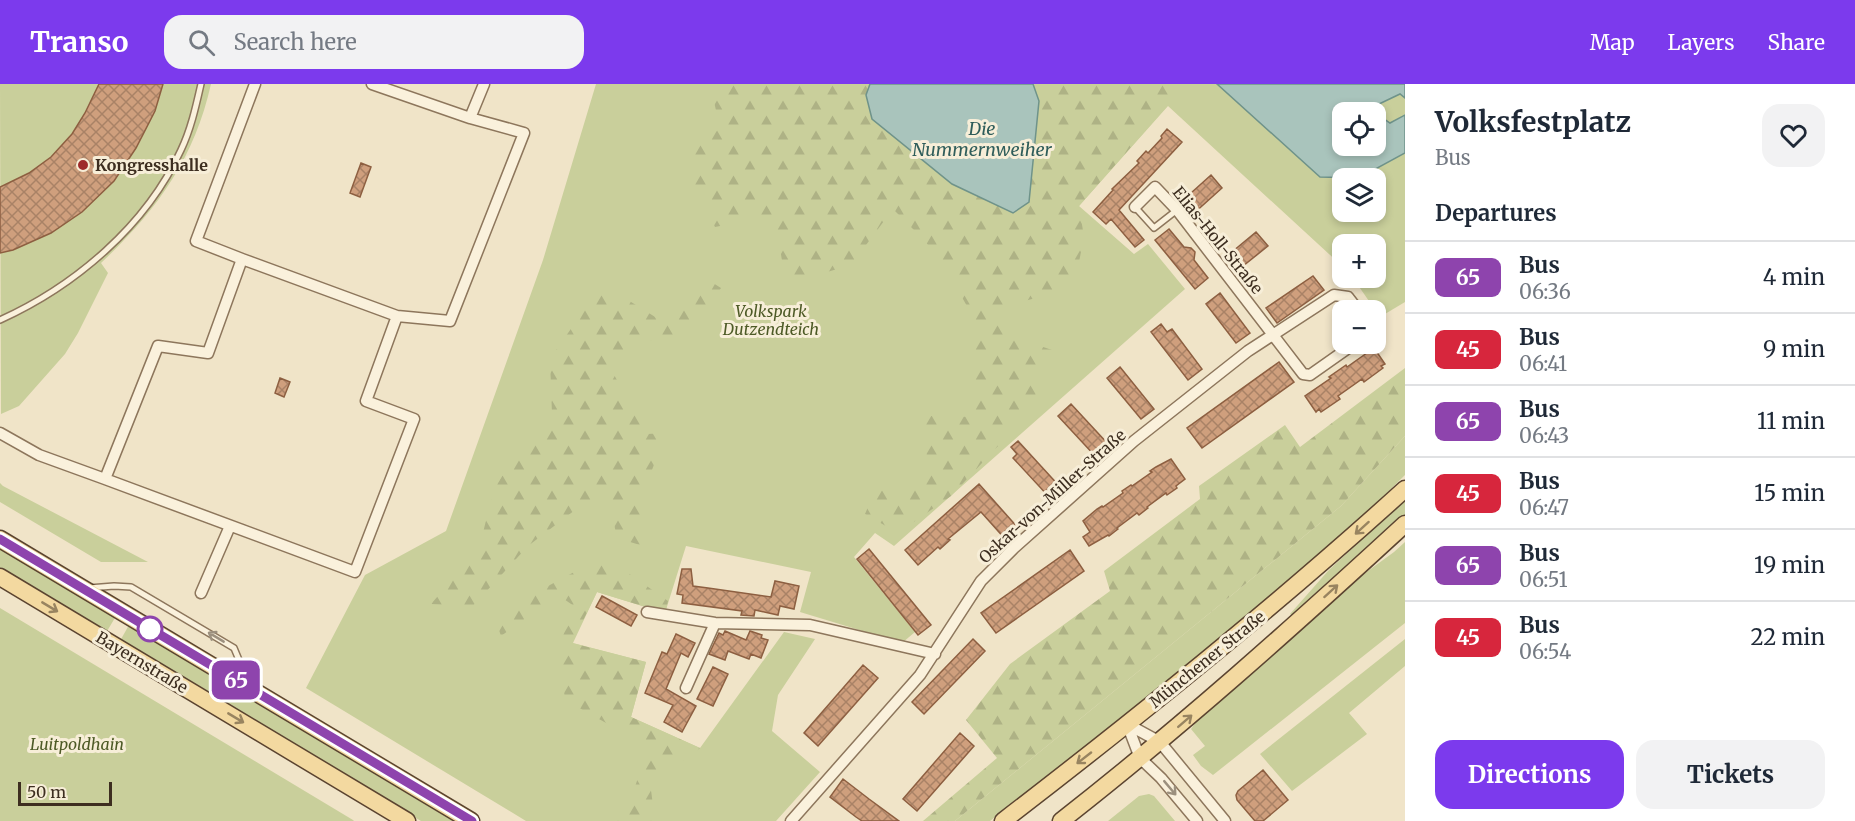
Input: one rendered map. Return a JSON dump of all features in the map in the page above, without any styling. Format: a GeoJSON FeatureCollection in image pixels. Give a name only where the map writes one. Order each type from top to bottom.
{"type":"FeatureCollection","features":[{"type":"Feature","properties":{"kind":"main road","name":"Münchener Straße"},"geometry":{"type":"LineString","coordinates":[[1003,821],[1127,724],[1302,581],[1405,489]]}},
{"type":"Feature","properties":{"kind":"main road","name":"Münchener Straße"},"geometry":{"type":"LineString","coordinates":[[1061,821],[1160,742],[1405,524]]}},
{"type":"Feature","properties":{"kind":"main road","name":"Bayernstraße"},"geometry":{"type":"LineString","coordinates":[[0,539],[471,821]]}},
{"type":"Feature","properties":{"kind":"main road","name":"Bayernstraße"},"geometry":{"type":"LineString","coordinates":[[0,577],[407,821]]}},
{"type":"Feature","properties":{"kind":"street"},"geometry":{"type":"LineString","coordinates":[[255,84],[196,241],[397,316],[450,321],[524,133],[470,118],[372,84]]}},
{"type":"Feature","properties":{"kind":"street"},"geometry":{"type":"LineString","coordinates":[[470,118],[484,84]]}},
{"type":"Feature","properties":{"kind":"street","name":"Elias-Holl-Straße"},"geometry":{"type":"LineString","coordinates":[[1135,207],[1155,187],[1177,210],[1303,374],[1310,375],[1340,354]]}},
{"type":"Feature","properties":{"kind":"street"},"geometry":{"type":"LineString","coordinates":[[105,479],[158,346],[208,353],[242,259]]}},
{"type":"Feature","properties":{"kind":"street","name":"Oskar-von-Miller-Straße"},"geometry":{"type":"LineString","coordinates":[[791,821],[920,675],[981,581],[1014,548],[1134,441],[1248,351],[1334,295],[1348,297],[1350,300]]}},
{"type":"Feature","properties":{"kind":"street"},"geometry":{"type":"LineString","coordinates":[[0,434],[39,455],[355,572],[414,419],[366,400],[397,316]]}},
{"type":"Feature","properties":{"kind":"street"},"geometry":{"type":"LineString","coordinates":[[201,593],[230,526]]}},
{"type":"Feature","properties":{"kind":"street"},"geometry":{"type":"LineString","coordinates":[[647,612],[715,623],[810,625],[935,654]]}},
{"type":"Feature","properties":{"kind":"street"},"geometry":{"type":"LineString","coordinates":[[686,688],[715,623]]}},
{"type":"Feature","properties":{"kind":"street"},"geometry":{"type":"LineString","coordinates":[[1127,724],[1160,742],[1225,821]]}},
{"type":"Feature","properties":{"kind":"street"},"geometry":{"type":"LineString","coordinates":[[1127,724],[1140,758],[1161,778],[1197,821]]}},
{"type":"Feature","properties":{"kind":"lane"},"geometry":{"type":"LineString","coordinates":[[0,320],[33,303],[74,277],[106,250],[139,215],[166,178],[182,150],[201,84]]}},
{"type":"Feature","properties":{"kind":"lane"},"geometry":{"type":"LineString","coordinates":[[1135,207],[1154,228],[1177,210]]}},
{"type":"Feature","properties":{"kind":"lane"},"geometry":{"type":"LineString","coordinates":[[83,589],[130,586],[234,648],[243,684]]}},
{"type":"Feature","properties":{"kind":"green space"},"geometry":{"type":"Polygon","coordinates":[[[0,84],[211,84],[194,137],[170,182],[139,224],[101,263],[108,273],[65,354],[19,406],[1,414],[0,84]]]}},
{"type":"Feature","properties":{"kind":"green space","name":"Volkspark Dutzendteich"},"geometry":{"type":"Polygon","coordinates":[[[596,84],[1405,84],[1405,302],[1386,313],[1386,300],[1368,300],[1360,288],[1386,288],[1386,234],[1332,234],[1332,257],[1168,106],[1079,206],[1134,254],[1148,244],[1185,289],[894,546],[875,533],[854,557],[915,632],[902,643],[800,612],[811,572],[686,546],[665,613],[597,592],[573,643],[646,662],[631,717],[700,748],[784,632],[815,639],[778,695],[772,731],[820,772],[776,821],[526,821],[306,688],[365,575],[446,531],[543,260],[596,84]]]}},
{"type":"Feature","properties":{"kind":"green space"},"geometry":{"type":"Polygon","coordinates":[[[710,84],[870,84],[866,95],[1039,101],[1033,84],[1183,84],[1185,86],[1079,206],[1084,237],[1075,282],[1056,293],[1008,305],[1005,334],[1052,350],[1029,413],[951,496],[898,533],[865,514],[875,491],[913,489],[929,466],[920,425],[931,416],[976,417],[972,379],[976,322],[946,269],[925,241],[893,209],[851,265],[786,284],[777,231],[760,218],[715,227],[690,176],[691,153],[720,128],[710,84]]]}},
{"type":"Feature","properties":{"kind":"green space"},"geometry":{"type":"Polygon","coordinates":[[[705,278],[721,288],[693,330],[645,342],[613,373],[647,434],[666,433],[644,491],[640,545],[617,538],[608,495],[575,510],[528,546],[472,607],[431,604],[479,549],[494,488],[522,447],[552,414],[550,359],[593,297],[607,287],[660,320],[683,307],[705,278]]]}},
{"type":"Feature","properties":{"kind":"green space"},"geometry":{"type":"Polygon","coordinates":[[[1405,368],[1405,436],[1341,506],[955,821],[923,821],[997,758],[966,720],[1010,664],[1110,591],[1104,571],[1200,499],[1199,486],[1285,425],[1300,447],[1405,368]]]}},
{"type":"Feature","properties":{"kind":"green space"},"geometry":{"type":"Polygon","coordinates":[[[1405,436],[1405,475],[1327,552],[1157,692],[990,821],[955,821],[1341,506],[1405,436]]]}},
{"type":"Feature","properties":{"kind":"green space"},"geometry":{"type":"Polygon","coordinates":[[[0,483],[148,562],[101,562],[0,502],[0,483]]]}},
{"type":"Feature","properties":{"kind":"green space"},"geometry":{"type":"Polygon","coordinates":[[[1405,499],[1405,516],[1294,617],[1290,614],[1328,571],[1405,499]]]}},
{"type":"Feature","properties":{"kind":"green space"},"geometry":{"type":"Polygon","coordinates":[[[1405,542],[1405,623],[1213,775],[1201,766],[1193,755],[1205,746],[1191,729],[1196,722],[1346,587],[1405,542]]]}},
{"type":"Feature","properties":{"kind":"green space"},"geometry":{"type":"Polygon","coordinates":[[[0,547],[116,616],[106,633],[0,569],[0,547]]]}},
{"type":"Feature","properties":{"kind":"green space"},"geometry":{"type":"Polygon","coordinates":[[[604,556],[668,601],[665,613],[597,592],[572,643],[646,662],[631,717],[700,748],[651,790],[655,821],[611,821],[632,795],[649,747],[565,700],[559,646],[574,606],[558,595],[501,636],[494,615],[604,556]]]}},
{"type":"Feature","properties":{"kind":"green space","name":"Luitpoldhain"},"geometry":{"type":"Polygon","coordinates":[[[0,608],[353,820],[354,821],[0,821],[0,608]]]}},
{"type":"Feature","properties":{"kind":"green space"},"geometry":{"type":"Polygon","coordinates":[[[129,625],[457,821],[421,821],[120,641],[129,625]]]}},
{"type":"Feature","properties":{"kind":"green space"},"geometry":{"type":"Polygon","coordinates":[[[1405,639],[1405,666],[1349,713],[1367,734],[1292,791],[1260,754],[1405,639]]]}},
{"type":"Feature","properties":{"kind":"green space"},"geometry":{"type":"Polygon","coordinates":[[[1149,794],[1154,796],[1175,821],[1108,821],[1139,796],[1149,794]]]}},
{"type":"Feature","properties":{"kind":"water","name":"Die Nummernweiher"},"geometry":{"type":"Polygon","coordinates":[[[870,84],[1033,84],[1039,101],[1029,202],[1013,213],[952,184],[872,119],[866,95],[870,84]]]}},
{"type":"Feature","properties":{"kind":"water"},"geometry":{"type":"Polygon","coordinates":[[[1217,84],[1405,84],[1405,98],[1400,94],[1383,102],[1332,102],[1332,156],[1386,156],[1386,120],[1390,123],[1405,115],[1405,153],[1377,168],[1332,168],[1332,177],[1320,177],[1217,84]]]}},
{"type":"Feature","properties":{"kind":"building","name":"Kongresshalle"},"geometry":{"type":"Polygon","coordinates":[[[99,84],[163,84],[155,111],[136,148],[114,181],[82,212],[51,233],[13,250],[0,253],[0,187],[29,173],[51,157],[72,134],[99,84]]]}},
{"type":"Feature","properties":{"kind":"building"},"geometry":{"type":"Polygon","coordinates":[[[1167,129],[1182,142],[1119,210],[1144,240],[1135,247],[1111,219],[1106,224],[1093,212],[1112,189],[1139,163],[1137,161],[1146,151],[1148,153],[1162,138],[1161,136],[1167,129]]]}},
{"type":"Feature","properties":{"kind":"building"},"geometry":{"type":"Polygon","coordinates":[[[361,163],[371,167],[360,197],[350,193],[361,163]]]}},
{"type":"Feature","properties":{"kind":"building"},"geometry":{"type":"Polygon","coordinates":[[[1211,175],[1222,188],[1192,215],[1181,202],[1211,175]]]}},
{"type":"Feature","properties":{"kind":"building"},"geometry":{"type":"Polygon","coordinates":[[[1169,229],[1184,247],[1191,248],[1195,252],[1194,260],[1208,278],[1195,289],[1155,240],[1169,229]]]}},
{"type":"Feature","properties":{"kind":"building"},"geometry":{"type":"Polygon","coordinates":[[[1256,232],[1268,246],[1238,270],[1227,256],[1256,232]]]}},
{"type":"Feature","properties":{"kind":"building"},"geometry":{"type":"Polygon","coordinates":[[[1313,276],[1324,290],[1277,323],[1266,308],[1313,276]]]}},
{"type":"Feature","properties":{"kind":"building"},"geometry":{"type":"Polygon","coordinates":[[[1220,293],[1250,333],[1236,343],[1206,304],[1220,293]]]}},
{"type":"Feature","properties":{"kind":"building"},"geometry":{"type":"Polygon","coordinates":[[[1161,324],[1167,332],[1172,329],[1202,369],[1188,380],[1151,332],[1161,324]]]}},
{"type":"Feature","properties":{"kind":"building"},"geometry":{"type":"Polygon","coordinates":[[[1365,354],[1378,354],[1385,364],[1364,382],[1362,379],[1338,396],[1340,399],[1321,412],[1319,409],[1316,412],[1305,396],[1346,365],[1347,367],[1365,354]]]}},
{"type":"Feature","properties":{"kind":"building"},"geometry":{"type":"Polygon","coordinates":[[[1279,362],[1294,382],[1202,448],[1187,428],[1279,362]]]}},
{"type":"Feature","properties":{"kind":"building"},"geometry":{"type":"Polygon","coordinates":[[[1120,367],[1154,409],[1141,419],[1107,378],[1120,367]]]}},
{"type":"Feature","properties":{"kind":"building"},"geometry":{"type":"Polygon","coordinates":[[[280,378],[290,382],[284,397],[275,393],[280,378]]]}},
{"type":"Feature","properties":{"kind":"building"},"geometry":{"type":"Polygon","coordinates":[[[1071,404],[1109,445],[1096,457],[1058,416],[1071,404]]]}},
{"type":"Feature","properties":{"kind":"building"},"geometry":{"type":"Polygon","coordinates":[[[1018,441],[1061,488],[1050,498],[1013,458],[1017,454],[1011,447],[1018,441]]]}},
{"type":"Feature","properties":{"kind":"building"},"geometry":{"type":"Polygon","coordinates":[[[1171,459],[1185,479],[1176,486],[1177,488],[1167,495],[1166,493],[1139,515],[1137,513],[1109,536],[1089,546],[1083,537],[1090,532],[1083,521],[1097,509],[1123,493],[1122,491],[1152,472],[1150,471],[1171,459]]]}},
{"type":"Feature","properties":{"kind":"building"},"geometry":{"type":"Polygon","coordinates":[[[979,484],[1019,529],[1006,540],[981,512],[948,539],[950,540],[940,549],[938,547],[918,565],[905,550],[979,484]]]}},
{"type":"Feature","properties":{"kind":"building"},"geometry":{"type":"Polygon","coordinates":[[[869,549],[931,625],[918,635],[857,559],[869,549]]]}},
{"type":"Feature","properties":{"kind":"building"},"geometry":{"type":"Polygon","coordinates":[[[1070,550],[1084,571],[996,633],[981,613],[1070,550]]]}},
{"type":"Feature","properties":{"kind":"building"},"geometry":{"type":"Polygon","coordinates":[[[682,569],[691,569],[693,586],[771,597],[775,581],[799,586],[794,609],[780,606],[778,615],[755,610],[754,616],[741,615],[742,611],[682,603],[683,595],[677,594],[682,569]]]}},
{"type":"Feature","properties":{"kind":"building"},"geometry":{"type":"Polygon","coordinates":[[[602,596],[637,615],[631,626],[596,607],[602,596]]]}},
{"type":"Feature","properties":{"kind":"building"},"geometry":{"type":"Polygon","coordinates":[[[725,631],[746,640],[750,631],[762,635],[761,638],[768,640],[761,658],[751,654],[749,659],[728,651],[725,660],[709,654],[719,633],[723,635],[725,631]]]}},
{"type":"Feature","properties":{"kind":"building"},"geometry":{"type":"Polygon","coordinates":[[[676,634],[695,643],[688,657],[681,653],[666,689],[696,706],[682,732],[664,722],[673,705],[645,693],[662,652],[667,654],[676,634]]]}},
{"type":"Feature","properties":{"kind":"building"},"geometry":{"type":"Polygon","coordinates":[[[973,639],[985,651],[924,714],[912,702],[973,639]]]}},
{"type":"Feature","properties":{"kind":"building"},"geometry":{"type":"Polygon","coordinates":[[[863,665],[878,678],[818,746],[804,733],[863,665]]]}},
{"type":"Feature","properties":{"kind":"building"},"geometry":{"type":"Polygon","coordinates":[[[713,667],[728,674],[713,706],[697,699],[713,667]]]}},
{"type":"Feature","properties":{"kind":"building"},"geometry":{"type":"Polygon","coordinates":[[[960,733],[974,746],[917,811],[903,799],[960,733]]]}},
{"type":"Feature","properties":{"kind":"building"},"geometry":{"type":"Polygon","coordinates":[[[1263,770],[1288,800],[1263,821],[1255,821],[1237,800],[1236,795],[1263,770]]]}},
{"type":"Feature","properties":{"kind":"building"},"geometry":{"type":"Polygon","coordinates":[[[843,779],[899,821],[862,821],[856,817],[830,797],[843,779]]]}},
{"type":"Feature","properties":{"kind":"bus line","name":"65"},"geometry":{"type":"LineString","coordinates":[[0,539],[472,821]]}},
{"type":"Feature","properties":{"kind":"place","name":"Kongresshalle"},"geometry":{"type":"Point","coordinates":[83,165]}}]}
